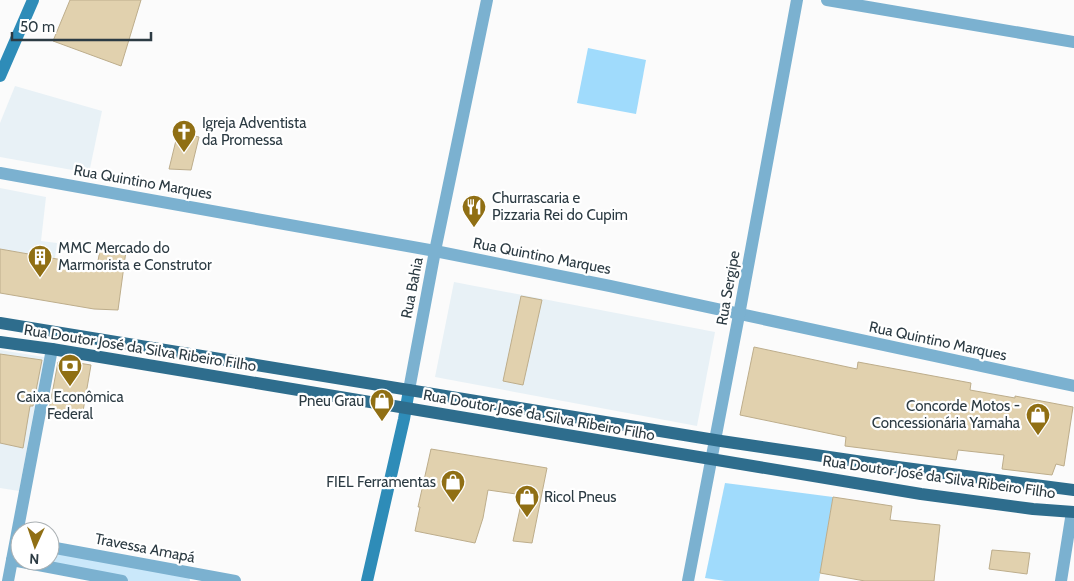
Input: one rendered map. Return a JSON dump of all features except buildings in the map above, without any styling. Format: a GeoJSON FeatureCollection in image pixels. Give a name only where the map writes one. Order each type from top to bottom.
{"type":"FeatureCollection","features":[{"type":"Feature","properties":{"kind":"main road"},"geometry":{"type":"LineString","coordinates":[[0,76],[33,0]]}},
{"type":"Feature","properties":{"kind":"main road","name":"Rua Doutor José da Silva Ribeiro Filho"},"geometry":{"type":"LineString","coordinates":[[0,322],[715,440],[890,466],[1074,490]]}},
{"type":"Feature","properties":{"kind":"main road","name":"Rua Doutor José da Silva Ribeiro Filho"},"geometry":{"type":"LineString","coordinates":[[0,342],[52,349],[921,494],[1033,509],[1073,512]]}},
{"type":"Feature","properties":{"kind":"main road","name":"Rua Bahia"},"geometry":{"type":"LineString","coordinates":[[367,581],[409,390]]}},
{"type":"Feature","properties":{"kind":"street","name":"Rua Bahia"},"geometry":{"type":"LineString","coordinates":[[409,390],[486,0]]}},
{"type":"Feature","properties":{"kind":"street","name":"Rua Sergipe"},"geometry":{"type":"LineString","coordinates":[[688,581],[740,315],[797,0]]}},
{"type":"Feature","properties":{"kind":"street"},"geometry":{"type":"LineString","coordinates":[[827,0],[1074,42]]}},
{"type":"Feature","properties":{"kind":"street","name":"Rua Quintino Marques"},"geometry":{"type":"LineString","coordinates":[[0,173],[435,251],[610,286],[1074,386]]}},
{"type":"Feature","properties":{"kind":"street"},"geometry":{"type":"LineString","coordinates":[[22,521],[52,349]]}},
{"type":"Feature","properties":{"kind":"street"},"geometry":{"type":"LineString","coordinates":[[1060,581],[1073,512]]}},
{"type":"Feature","properties":{"kind":"street","name":"Travessa Amapá"},"geometry":{"type":"LineString","coordinates":[[60,549],[235,581]]}},
{"type":"Feature","properties":{"kind":"street"},"geometry":{"type":"LineString","coordinates":[[60,569],[122,581]]}},
{"type":"Feature","properties":{"kind":"shaded area"},"geometry":{"type":"Polygon","coordinates":[[[588,48],[646,60],[636,114],[577,103],[588,48]]]}},
{"type":"Feature","properties":{"kind":"shaded area"},"geometry":{"type":"Polygon","coordinates":[[[15,86],[102,111],[89,173],[0,157],[0,123],[15,86]]]}},
{"type":"Feature","properties":{"kind":"shaded area"},"geometry":{"type":"Polygon","coordinates":[[[0,188],[46,197],[41,241],[57,243],[55,258],[0,249],[0,188]]]}},
{"type":"Feature","properties":{"kind":"shaded area"},"geometry":{"type":"Polygon","coordinates":[[[454,282],[715,332],[697,426],[435,377],[454,282]]]}},
{"type":"Feature","properties":{"kind":"shaded area"},"geometry":{"type":"Polygon","coordinates":[[[0,350],[44,357],[19,491],[0,488],[0,350]]]}},
{"type":"Feature","properties":{"kind":"shaded area"},"geometry":{"type":"Polygon","coordinates":[[[725,483],[833,497],[819,581],[725,581],[705,578],[725,483]]]}},
{"type":"Feature","properties":{"kind":"waterway"},"geometry":{"type":"LineString","coordinates":[[60,559],[180,581]]}},
{"type":"Feature","properties":{"kind":"place","name":"Igreja Adventista da Promessa"},"geometry":{"type":"Point","coordinates":[184,153]}},
{"type":"Feature","properties":{"kind":"place","name":"Churrascaria e Pizzaria Rei do Cupim"},"geometry":{"type":"Point","coordinates":[474,228]}},
{"type":"Feature","properties":{"kind":"place","name":"MMC Mercado do Marmorista e Construtor"},"geometry":{"type":"Point","coordinates":[40,278]}},
{"type":"Feature","properties":{"kind":"place","name":"Caixa Econômica Federal"},"geometry":{"type":"Point","coordinates":[70,387]}},
{"type":"Feature","properties":{"kind":"place","name":"Pneu Grau"},"geometry":{"type":"Point","coordinates":[382,422]}},
{"type":"Feature","properties":{"kind":"place","name":"Concorde Motos - Concessionária Yamaha"},"geometry":{"type":"Point","coordinates":[1038,436]}},
{"type":"Feature","properties":{"kind":"place","name":"FIEL Ferramentas"},"geometry":{"type":"Point","coordinates":[453,503]}},
{"type":"Feature","properties":{"kind":"place","name":"Ricol Pneus"},"geometry":{"type":"Point","coordinates":[527,518]}}]}
